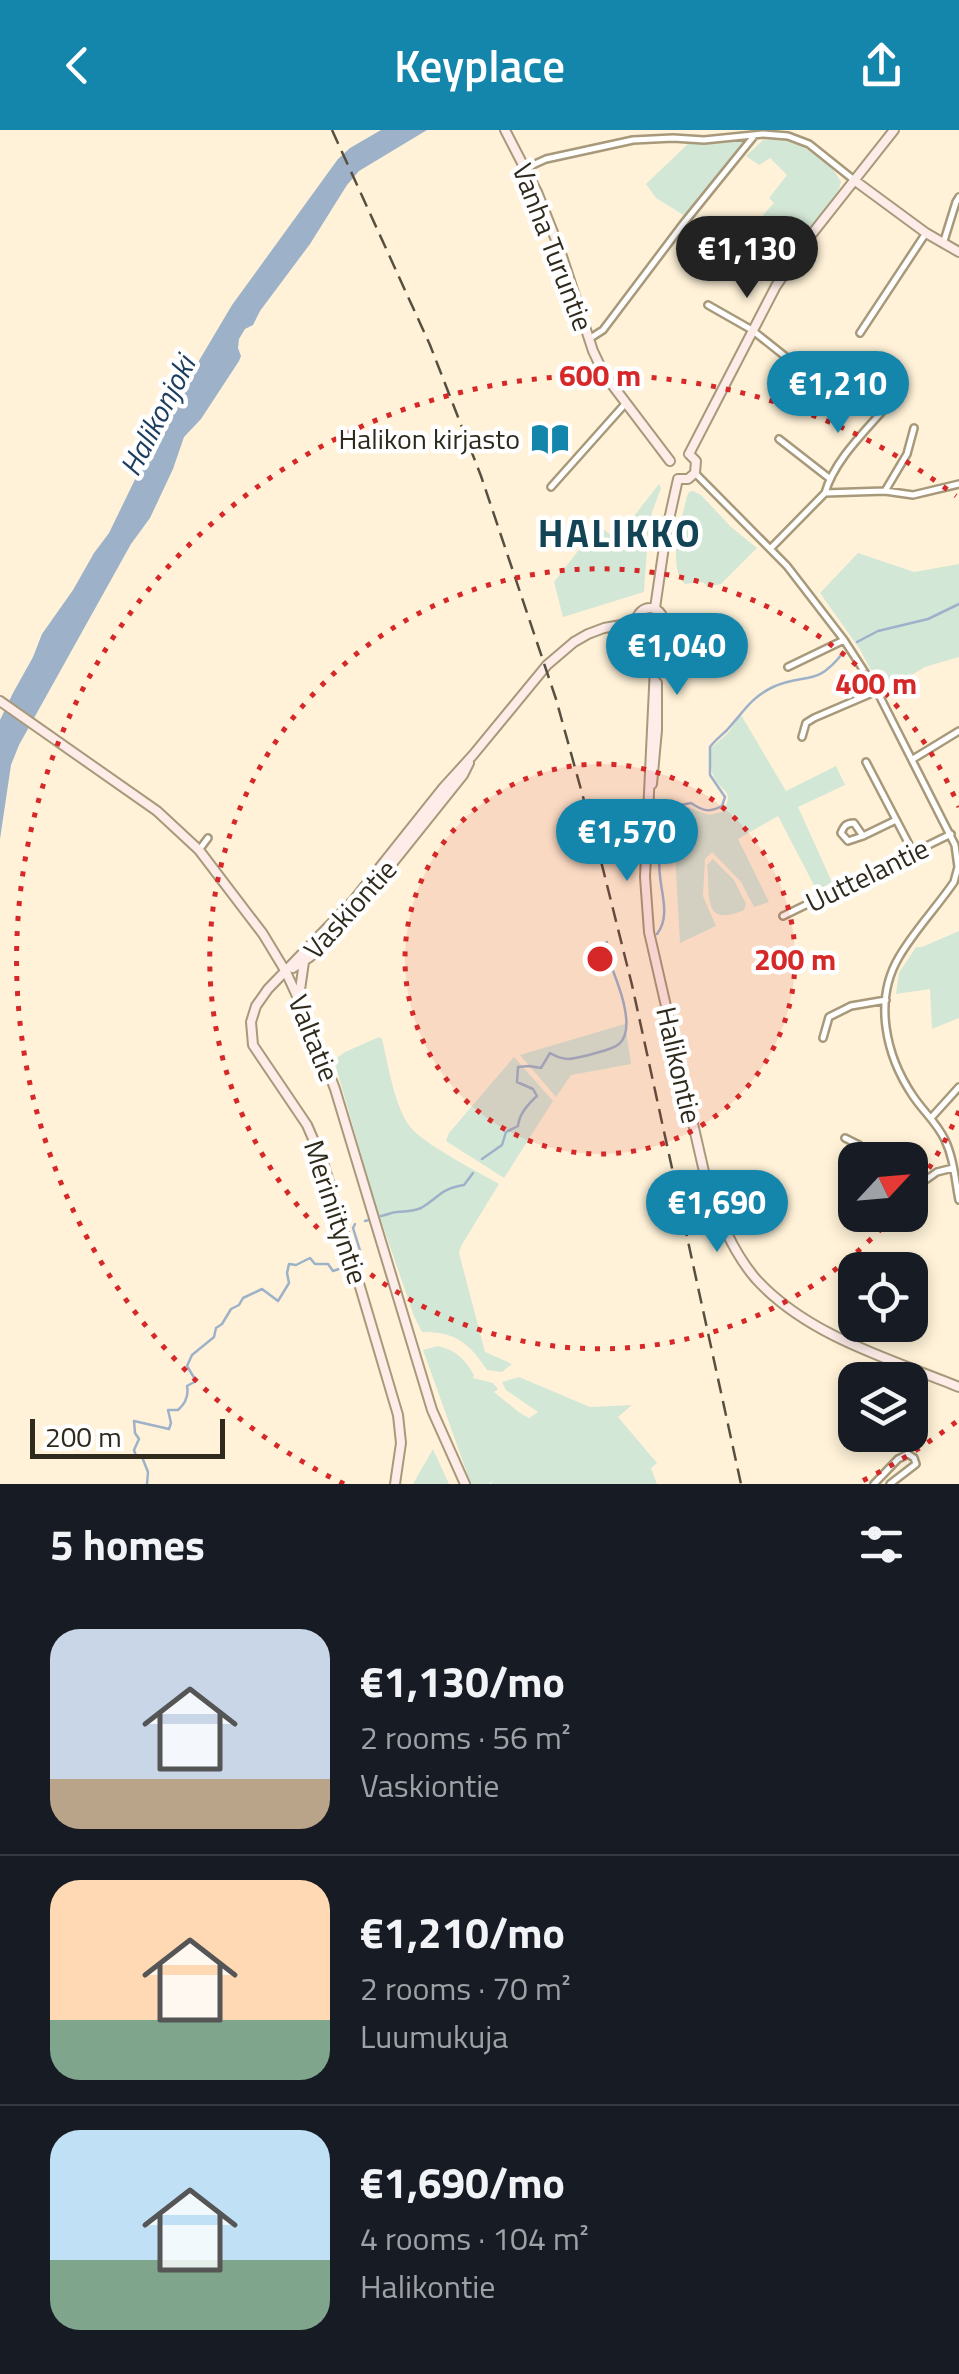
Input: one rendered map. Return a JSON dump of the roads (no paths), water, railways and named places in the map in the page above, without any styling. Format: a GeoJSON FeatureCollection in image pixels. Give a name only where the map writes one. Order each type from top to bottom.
{"type":"FeatureCollection","features":[{"type":"Feature","properties":{"kind":"main road","name":"Vanha Turuntie"},"geometry":{"type":"LineString","coordinates":[[505,130],[560,250],[604,374],[670,461]]}},
{"type":"Feature","properties":{"kind":"main road"},"geometry":{"type":"LineString","coordinates":[[689,454],[776,286],[894,130]]}},
{"type":"Feature","properties":{"kind":"main road"},"geometry":{"type":"LineString","coordinates":[[854,180],[959,252]]}},
{"type":"Feature","properties":{"kind":"main road"},"geometry":{"type":"LineString","coordinates":[[678,454],[689,454],[696,462],[695,473],[678,480],[670,472],[670,461],[678,454]]}},
{"type":"Feature","properties":{"kind":"main road"},"geometry":{"type":"LineString","coordinates":[[655,608],[678,480]]}},
{"type":"Feature","properties":{"kind":"main road"},"geometry":{"type":"LineString","coordinates":[[655,608],[664,622],[652,634],[644,632],[638,622],[642,610],[655,608]]}},
{"type":"Feature","properties":{"kind":"main road","name":"Vaskiontie"},"geometry":{"type":"LineString","coordinates":[[286,972],[353,901],[547,666],[574,642],[604,628],[638,622]]}},
{"type":"Feature","properties":{"kind":"main road","name":"Halikontie"},"geometry":{"type":"LineString","coordinates":[[652,634],[658,712],[645,877],[649,932],[714,1204],[732,1244],[774,1296],[813,1324],[959,1387]]}},
{"type":"Feature","properties":{"kind":"main road","name":"Valtatie"},"geometry":{"type":"LineString","coordinates":[[0,701],[157,811],[199,850],[263,934],[286,972],[335,1089],[432,1410],[465,1484]]}},
{"type":"Feature","properties":{"kind":"main road","name":"Vaskiontie"},"geometry":{"type":"LineString","coordinates":[[286,972],[304,962],[358,905],[463,775],[474,755]]}},
{"type":"Feature","properties":{"kind":"main road"},"geometry":{"type":"LineString","coordinates":[[299,998],[304,962]]}},
{"type":"Feature","properties":{"kind":"main road","name":"Meriniityntie"},"geometry":{"type":"LineString","coordinates":[[286,972],[256,1006],[251,1022],[253,1044],[307,1124],[323,1162],[398,1414],[401,1443],[396,1480]]}},
{"type":"Feature","properties":{"kind":"street"},"geometry":{"type":"LineString","coordinates":[[525,168],[561,155],[633,140],[704,140],[755,134],[799,139],[854,180]]}},
{"type":"Feature","properties":{"kind":"street"},"geometry":{"type":"LineString","coordinates":[[589,339],[603,330],[755,134]]}},
{"type":"Feature","properties":{"kind":"street"},"geometry":{"type":"LineString","coordinates":[[943,244],[959,197]]}},
{"type":"Feature","properties":{"kind":"street"},"geometry":{"type":"LineString","coordinates":[[860,333],[926,233]]}},
{"type":"Feature","properties":{"kind":"street"},"geometry":{"type":"LineString","coordinates":[[708,305],[752,330],[820,384]]}},
{"type":"Feature","properties":{"kind":"street"},"geometry":{"type":"LineString","coordinates":[[770,549],[825,494],[829,478],[891,401]]}},
{"type":"Feature","properties":{"kind":"street"},"geometry":{"type":"LineString","coordinates":[[551,487],[625,404]]}},
{"type":"Feature","properties":{"kind":"street"},"geometry":{"type":"LineString","coordinates":[[885,492],[908,454],[914,428]]}},
{"type":"Feature","properties":{"kind":"street"},"geometry":{"type":"LineString","coordinates":[[779,439],[829,478]]}},
{"type":"Feature","properties":{"kind":"street"},"geometry":{"type":"LineString","coordinates":[[695,473],[770,549],[844,640],[877,691],[957,845],[954,882],[899,957],[889,978],[884,1018],[892,1055],[907,1088],[950,1151],[959,1200]]}},
{"type":"Feature","properties":{"kind":"street"},"geometry":{"type":"LineString","coordinates":[[825,494],[913,495],[959,484]]}},
{"type":"Feature","properties":{"kind":"street"},"geometry":{"type":"LineString","coordinates":[[788,666],[844,640]]}},
{"type":"Feature","properties":{"kind":"street"},"geometry":{"type":"LineString","coordinates":[[802,737],[806,723],[814,718],[877,691]]}},
{"type":"Feature","properties":{"kind":"street"},"geometry":{"type":"LineString","coordinates":[[913,759],[959,731]]}},
{"type":"Feature","properties":{"kind":"street"},"geometry":{"type":"LineString","coordinates":[[866,762],[913,852]]}},
{"type":"Feature","properties":{"kind":"street"},"geometry":{"type":"LineString","coordinates":[[862,836],[896,820]]}},
{"type":"Feature","properties":{"kind":"street","name":"Uuttelantie"},"geometry":{"type":"LineString","coordinates":[[783,916],[951,834]]}},
{"type":"Feature","properties":{"kind":"street"},"geometry":{"type":"LineString","coordinates":[[199,850],[208,838]]}},
{"type":"Feature","properties":{"kind":"street"},"geometry":{"type":"LineString","coordinates":[[824,1038],[829,1017],[851,1006],[886,1000]]}},
{"type":"Feature","properties":{"kind":"street"},"geometry":{"type":"LineString","coordinates":[[931,1118],[959,1087]]}},
{"type":"Feature","properties":{"kind":"street"},"geometry":{"type":"LineString","coordinates":[[845,1138],[856,1142]]}},
{"type":"Feature","properties":{"kind":"street"},"geometry":{"type":"LineString","coordinates":[[950,1151],[959,1150]]}},
{"type":"Feature","properties":{"kind":"street"},"geometry":{"type":"LineString","coordinates":[[928,1178],[953,1168]]}},
{"type":"Feature","properties":{"kind":"street"},"geometry":{"type":"LineString","coordinates":[[874,1484],[898,1460],[908,1454],[914,1458],[916,1464],[890,1484]]}},
{"type":"Feature","properties":{"kind":"water"},"geometry":{"type":"Polygon","coordinates":[[[381,130],[427,130],[359,171],[253,325],[245,329],[239,339],[239,361],[201,419],[184,437],[150,518],[131,544],[19,745],[11,765],[0,839],[0,720],[42,634],[109,533],[143,463],[153,428],[181,391],[232,305],[338,159],[381,130]]]}},
{"type":"Feature","properties":{"kind":"waterway"},"geometry":{"type":"LineString","coordinates":[[857,642],[878,631],[928,619],[959,604]]}},
{"type":"Feature","properties":{"kind":"waterway"},"geometry":{"type":"LineString","coordinates":[[657,934],[664,916],[660,856],[671,823],[681,805],[691,803],[713,810],[722,806],[725,797],[710,775],[710,747],[758,696],[784,683],[817,675],[842,654]]}},
{"type":"Feature","properties":{"kind":"waterway"},"geometry":{"type":"LineString","coordinates":[[482,1159],[502,1145],[506,1132],[518,1126],[524,1110],[537,1096],[533,1089],[517,1082],[518,1067],[541,1068],[550,1053],[569,1059],[605,1051],[619,1044],[624,1036],[625,1012],[605,951],[607,942]]}},
{"type":"Feature","properties":{"kind":"waterway"},"geometry":{"type":"LineString","coordinates":[[381,1216],[421,1208],[444,1191],[464,1185],[473,1173]]}},
{"type":"Feature","properties":{"kind":"waterway"},"geometry":{"type":"LineString","coordinates":[[365,1221],[369,1220]]}},
{"type":"Feature","properties":{"kind":"waterway"},"geometry":{"type":"LineString","coordinates":[[355,1224],[363,1260]]}},
{"type":"Feature","properties":{"kind":"waterway"},"geometry":{"type":"LineString","coordinates":[[147,1484],[148,1472],[134,1450],[139,1439],[134,1421],[169,1429],[168,1410],[181,1407],[187,1386],[196,1381],[187,1366],[192,1355],[214,1337],[231,1309],[262,1289],[278,1301],[289,1283],[289,1264],[310,1258],[315,1264],[328,1264],[333,1271],[348,1266]]}},
{"type":"Feature","properties":{"kind":"railway"},"geometry":{"type":"LineString","coordinates":[[332,130],[430,345],[481,476],[556,699],[632,985],[741,1484]]}},
{"type":"Feature","properties":{"kind":"place","name":"Halikon kirjasto"},"geometry":{"type":"Point","coordinates":[550,439]}},
{"type":"Feature","properties":{"kind":"district","name":"HALIKKO"},"geometry":{"type":"Point","coordinates":[620,534]}},
{"type":"Feature","properties":{"kind":"water label","name":"Halikonjoki"},"geometry":{"type":"Point","coordinates":[158,416]}}]}
